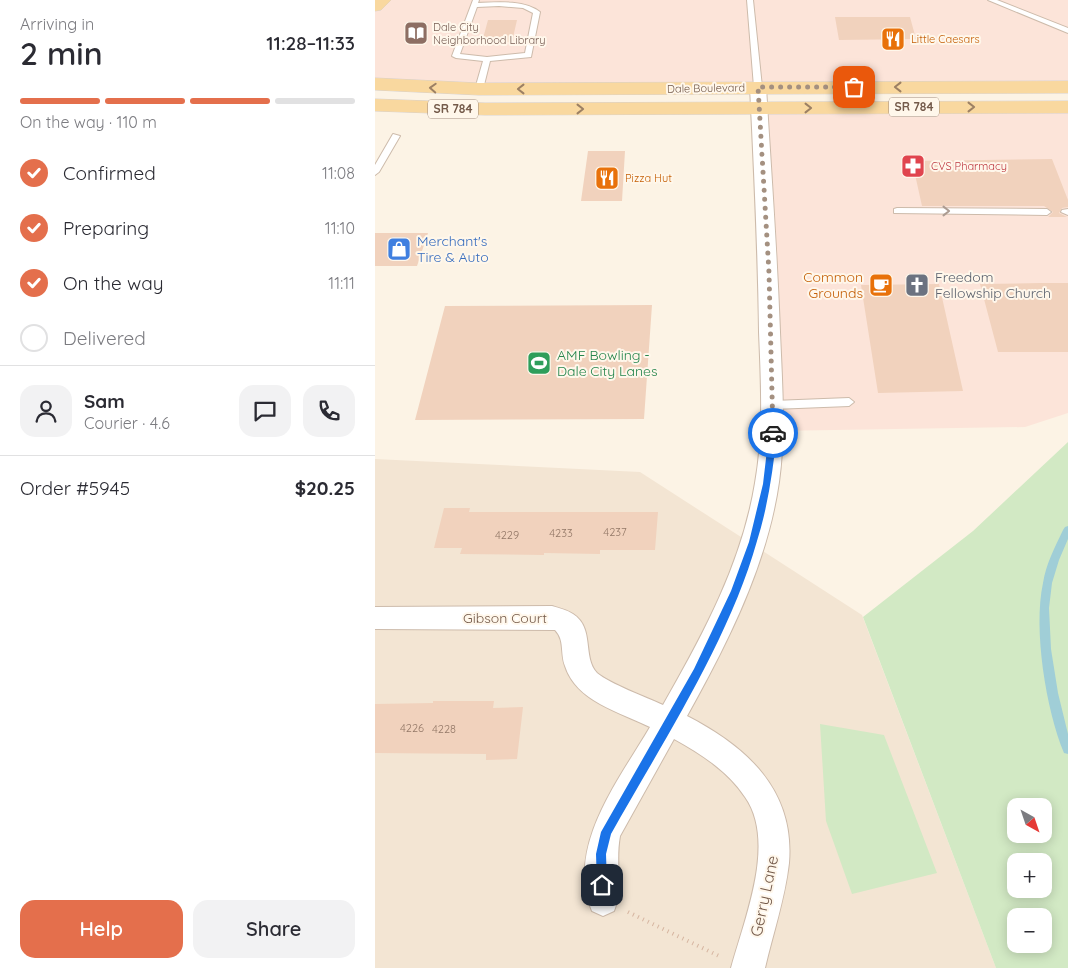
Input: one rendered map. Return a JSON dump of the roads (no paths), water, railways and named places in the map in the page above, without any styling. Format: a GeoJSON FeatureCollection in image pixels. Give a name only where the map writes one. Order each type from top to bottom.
{"type":"FeatureCollection","features":[{"type":"Feature","properties":{"kind":"main road"},"geometry":{"type":"LineString","coordinates":[[375,6],[383,0]]}},
{"type":"Feature","properties":{"kind":"main road","name":"Dale Boulevard"},"geometry":{"type":"LineString","coordinates":[[379,84],[479,89],[1068,107]]}},
{"type":"Feature","properties":{"kind":"main road","name":"Dale Boulevard"},"geometry":{"type":"LineString","coordinates":[[375,104],[485,109],[759,97],[1068,87]]}},
{"type":"Feature","properties":{"kind":"street"},"geometry":{"type":"LineString","coordinates":[[603,900],[601,854],[606,832],[706,656],[728,607],[753,542],[767,484],[773,430],[773,405],[769,273],[759,97]]}},
{"type":"Feature","properties":{"kind":"street","name":"Gibson Court"},"geometry":{"type":"LineString","coordinates":[[375,618],[552,617],[562,620],[573,632],[576,666],[581,675],[605,692],[670,722]]}},
{"type":"Feature","properties":{"kind":"street","name":"Gerry Lane"},"geometry":{"type":"LineString","coordinates":[[670,722],[742,768],[759,790],[771,818],[774,835],[772,867],[737,964]]}},
{"type":"Feature","properties":{"kind":"lane"},"geometry":{"type":"LineString","coordinates":[[750,0],[759,97]]}},
{"type":"Feature","properties":{"kind":"lane"},"geometry":{"type":"LineString","coordinates":[[991,0],[1068,31]]}},
{"type":"Feature","properties":{"kind":"lane"},"geometry":{"type":"LineString","coordinates":[[475,3],[519,4],[529,6],[537,12],[528,55],[487,58],[456,56],[475,3]]}},
{"type":"Feature","properties":{"kind":"lane"},"geometry":{"type":"LineString","coordinates":[[479,89],[487,58]]}},
{"type":"Feature","properties":{"kind":"lane"},"geometry":{"type":"LineString","coordinates":[[375,172],[396,136]]}},
{"type":"Feature","properties":{"kind":"lane"},"geometry":{"type":"LineString","coordinates":[[897,211],[1047,212]]}},
{"type":"Feature","properties":{"kind":"lane"},"geometry":{"type":"LineString","coordinates":[[773,405],[849,402]]}},
{"type":"Feature","properties":{"kind":"waterway"},"geometry":{"type":"LineString","coordinates":[[1068,530],[1057,552],[1049,575],[1045,608],[1046,649],[1049,671],[1057,714],[1068,749]]}},
{"type":"Feature","properties":{"kind":"place","name":"Dale City Neighborhood Library"},"geometry":{"type":"Point","coordinates":[416,33]}},
{"type":"Feature","properties":{"kind":"place","name":"Little Caesars"},"geometry":{"type":"Point","coordinates":[893,39]}},
{"type":"Feature","properties":{"kind":"place","name":"CVS Pharmacy"},"geometry":{"type":"Point","coordinates":[913,166]}},
{"type":"Feature","properties":{"kind":"place","name":"Pizza Hut"},"geometry":{"type":"Point","coordinates":[607,178]}},
{"type":"Feature","properties":{"kind":"place","name":"Merchant's Tire & Auto"},"geometry":{"type":"Point","coordinates":[399,249]}},
{"type":"Feature","properties":{"kind":"place","name":"Common Grounds"},"geometry":{"type":"Point","coordinates":[881,285]}},
{"type":"Feature","properties":{"kind":"place","name":"Freedom Fellowship Church"},"geometry":{"type":"Point","coordinates":[917,285]}},
{"type":"Feature","properties":{"kind":"place","name":"AMF Bowling - Dale City Lanes"},"geometry":{"type":"Point","coordinates":[539,363]}}]}
